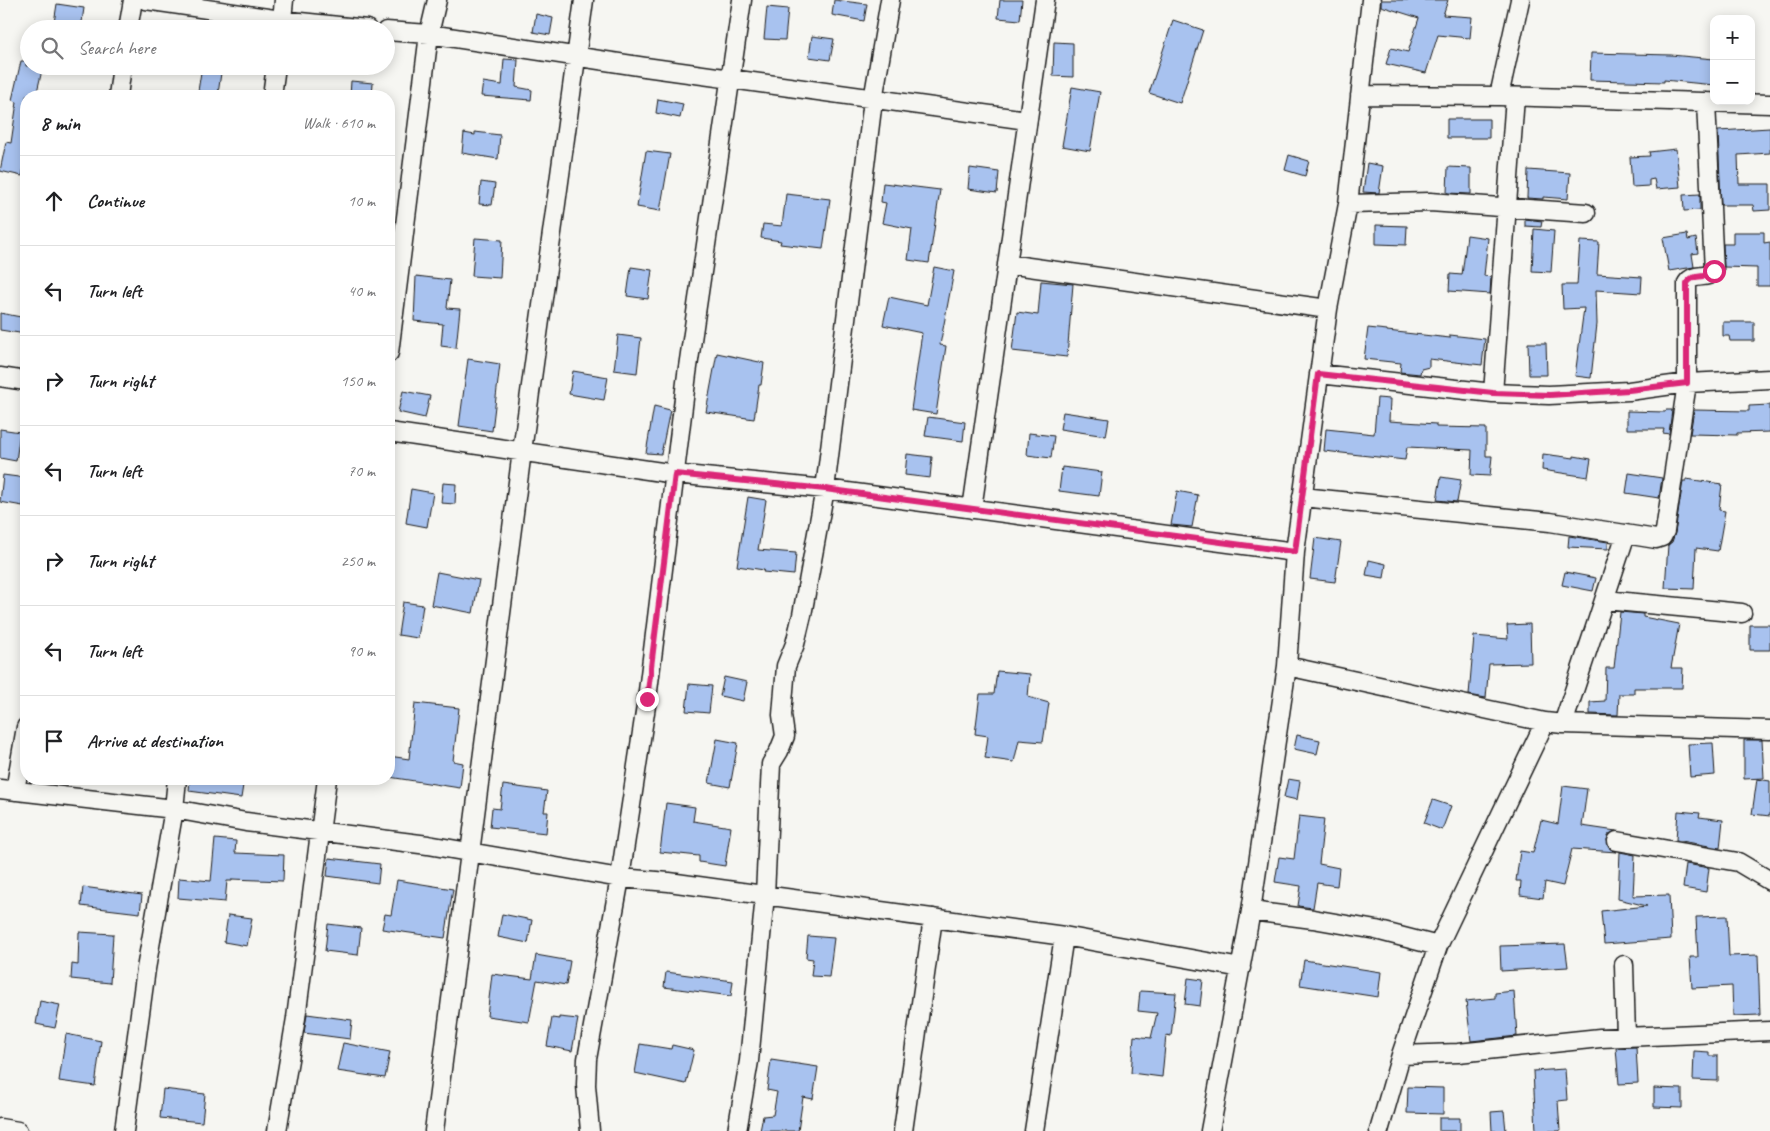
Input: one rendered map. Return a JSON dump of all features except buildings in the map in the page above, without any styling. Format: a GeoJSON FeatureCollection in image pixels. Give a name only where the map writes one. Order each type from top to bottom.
{"type":"FeatureCollection","features":[{"type":"Feature","properties":{"kind":"street"},"geometry":{"type":"LineString","coordinates":[[129,20],[132,0]]}},
{"type":"Feature","properties":{"kind":"street"},"geometry":{"type":"LineString","coordinates":[[146,0],[258,20]]}},
{"type":"Feature","properties":{"kind":"street"},"geometry":{"type":"LineString","coordinates":[[282,20],[284,0]]}},
{"type":"Feature","properties":{"kind":"street"},"geometry":{"type":"LineString","coordinates":[[395,305],[429,34],[437,0]]}},
{"type":"Feature","properties":{"kind":"street"},"geometry":{"type":"LineString","coordinates":[[434,1131],[522,451],[584,0]]}},
{"type":"Feature","properties":{"kind":"street"},"geometry":{"type":"LineString","coordinates":[[590,1131],[586,1085],[587,1059],[620,878],[647,699],[687,374],[742,0]]}},
{"type":"Feature","properties":{"kind":"street"},"geometry":{"type":"LineString","coordinates":[[737,1131],[749,1061],[765,895],[771,764],[785,736],[782,714],[786,666],[795,644],[802,615],[825,489],[873,100],[890,0]]}},
{"type":"Feature","properties":{"kind":"street"},"geometry":{"type":"LineString","coordinates":[[972,509],[1045,0]]}},
{"type":"Feature","properties":{"kind":"street"},"geometry":{"type":"LineString","coordinates":[[1210,1131],[1251,911],[1287,666],[1295,552],[1318,374],[1348,204],[1371,0]]}},
{"type":"Feature","properties":{"kind":"street"},"geometry":{"type":"LineString","coordinates":[[1493,393],[1508,206],[1507,97],[1520,0]]}},
{"type":"Feature","properties":{"kind":"street"},"geometry":{"type":"LineString","coordinates":[[395,32],[429,34],[873,100],[1027,120]]}},
{"type":"Feature","properties":{"kind":"street"},"geometry":{"type":"LineString","coordinates":[[119,90],[121,75]]}},
{"type":"Feature","properties":{"kind":"street"},"geometry":{"type":"LineString","coordinates":[[273,90],[275,75]]}},
{"type":"Feature","properties":{"kind":"street"},"geometry":{"type":"LineString","coordinates":[[1360,94],[1770,104]]}},
{"type":"Feature","properties":{"kind":"street"},"geometry":{"type":"LineString","coordinates":[[1302,497],[1550,522],[1656,539],[1662,537],[1665,530],[1687,383],[1687,283],[1694,277],[1709,276],[1714,271],[1706,102]]}},
{"type":"Feature","properties":{"kind":"street"},"geometry":{"type":"LineString","coordinates":[[1348,204],[1430,202],[1586,213]]}},
{"type":"Feature","properties":{"kind":"street"},"geometry":{"type":"LineString","coordinates":[[1007,264],[1328,309]]}},
{"type":"Feature","properties":{"kind":"street"},"geometry":{"type":"LineString","coordinates":[[1318,374],[1493,393],[1559,394],[1629,390],[1687,383],[1770,379]]}},
{"type":"Feature","properties":{"kind":"street"},"geometry":{"type":"LineString","coordinates":[[0,377],[20,380]]}},
{"type":"Feature","properties":{"kind":"street"},"geometry":{"type":"LineString","coordinates":[[395,433],[675,474],[825,489],[1295,552]]}},
{"type":"Feature","properties":{"kind":"street"},"geometry":{"type":"LineString","coordinates":[[1563,724],[1626,534]]}},
{"type":"Feature","properties":{"kind":"street"},"geometry":{"type":"LineString","coordinates":[[1605,600],[1742,613]]}},
{"type":"Feature","properties":{"kind":"street"},"geometry":{"type":"LineString","coordinates":[[1287,666],[1546,722],[1770,730]]}},
{"type":"Feature","properties":{"kind":"street"},"geometry":{"type":"LineString","coordinates":[[1379,1131],[1401,1055],[1438,946],[1546,722]]}},
{"type":"Feature","properties":{"kind":"street"},"geometry":{"type":"LineString","coordinates":[[20,748],[8,790],[174,809],[246,822],[471,851],[620,878],[670,882],[1064,936],[1241,968]]}},
{"type":"Feature","properties":{"kind":"street"},"geometry":{"type":"LineString","coordinates":[[124,1131],[146,969],[174,809],[176,785]]}},
{"type":"Feature","properties":{"kind":"street"},"geometry":{"type":"LineString","coordinates":[[277,1131],[296,1018],[326,785]]}},
{"type":"Feature","properties":{"kind":"street"},"geometry":{"type":"LineString","coordinates":[[1617,841],[1738,862],[1770,881]]}},
{"type":"Feature","properties":{"kind":"street"},"geometry":{"type":"LineString","coordinates":[[1251,911],[1376,930],[1438,946]]}},
{"type":"Feature","properties":{"kind":"street"},"geometry":{"type":"LineString","coordinates":[[903,1131],[933,918]]}},
{"type":"Feature","properties":{"kind":"street"},"geometry":{"type":"LineString","coordinates":[[1034,1131],[1064,936]]}},
{"type":"Feature","properties":{"kind":"street"},"geometry":{"type":"LineString","coordinates":[[1624,965],[1626,1037]]}},
{"type":"Feature","properties":{"kind":"street"},"geometry":{"type":"LineString","coordinates":[[1401,1055],[1458,1053],[1626,1037],[1770,1031]]}},
{"type":"Feature","properties":{"kind":"street"},"geometry":{"type":"LineString","coordinates":[[0,1128],[18,1131]]}},
{"type":"Feature","properties":{"kind":"route"},"geometry":{"type":"LineString","coordinates":[[647,699],[675,474],[825,489],[1295,552],[1318,374],[1493,393],[1550,395],[1629,390],[1687,383],[1687,283],[1694,277],[1709,276],[1714,271]]}}]}
